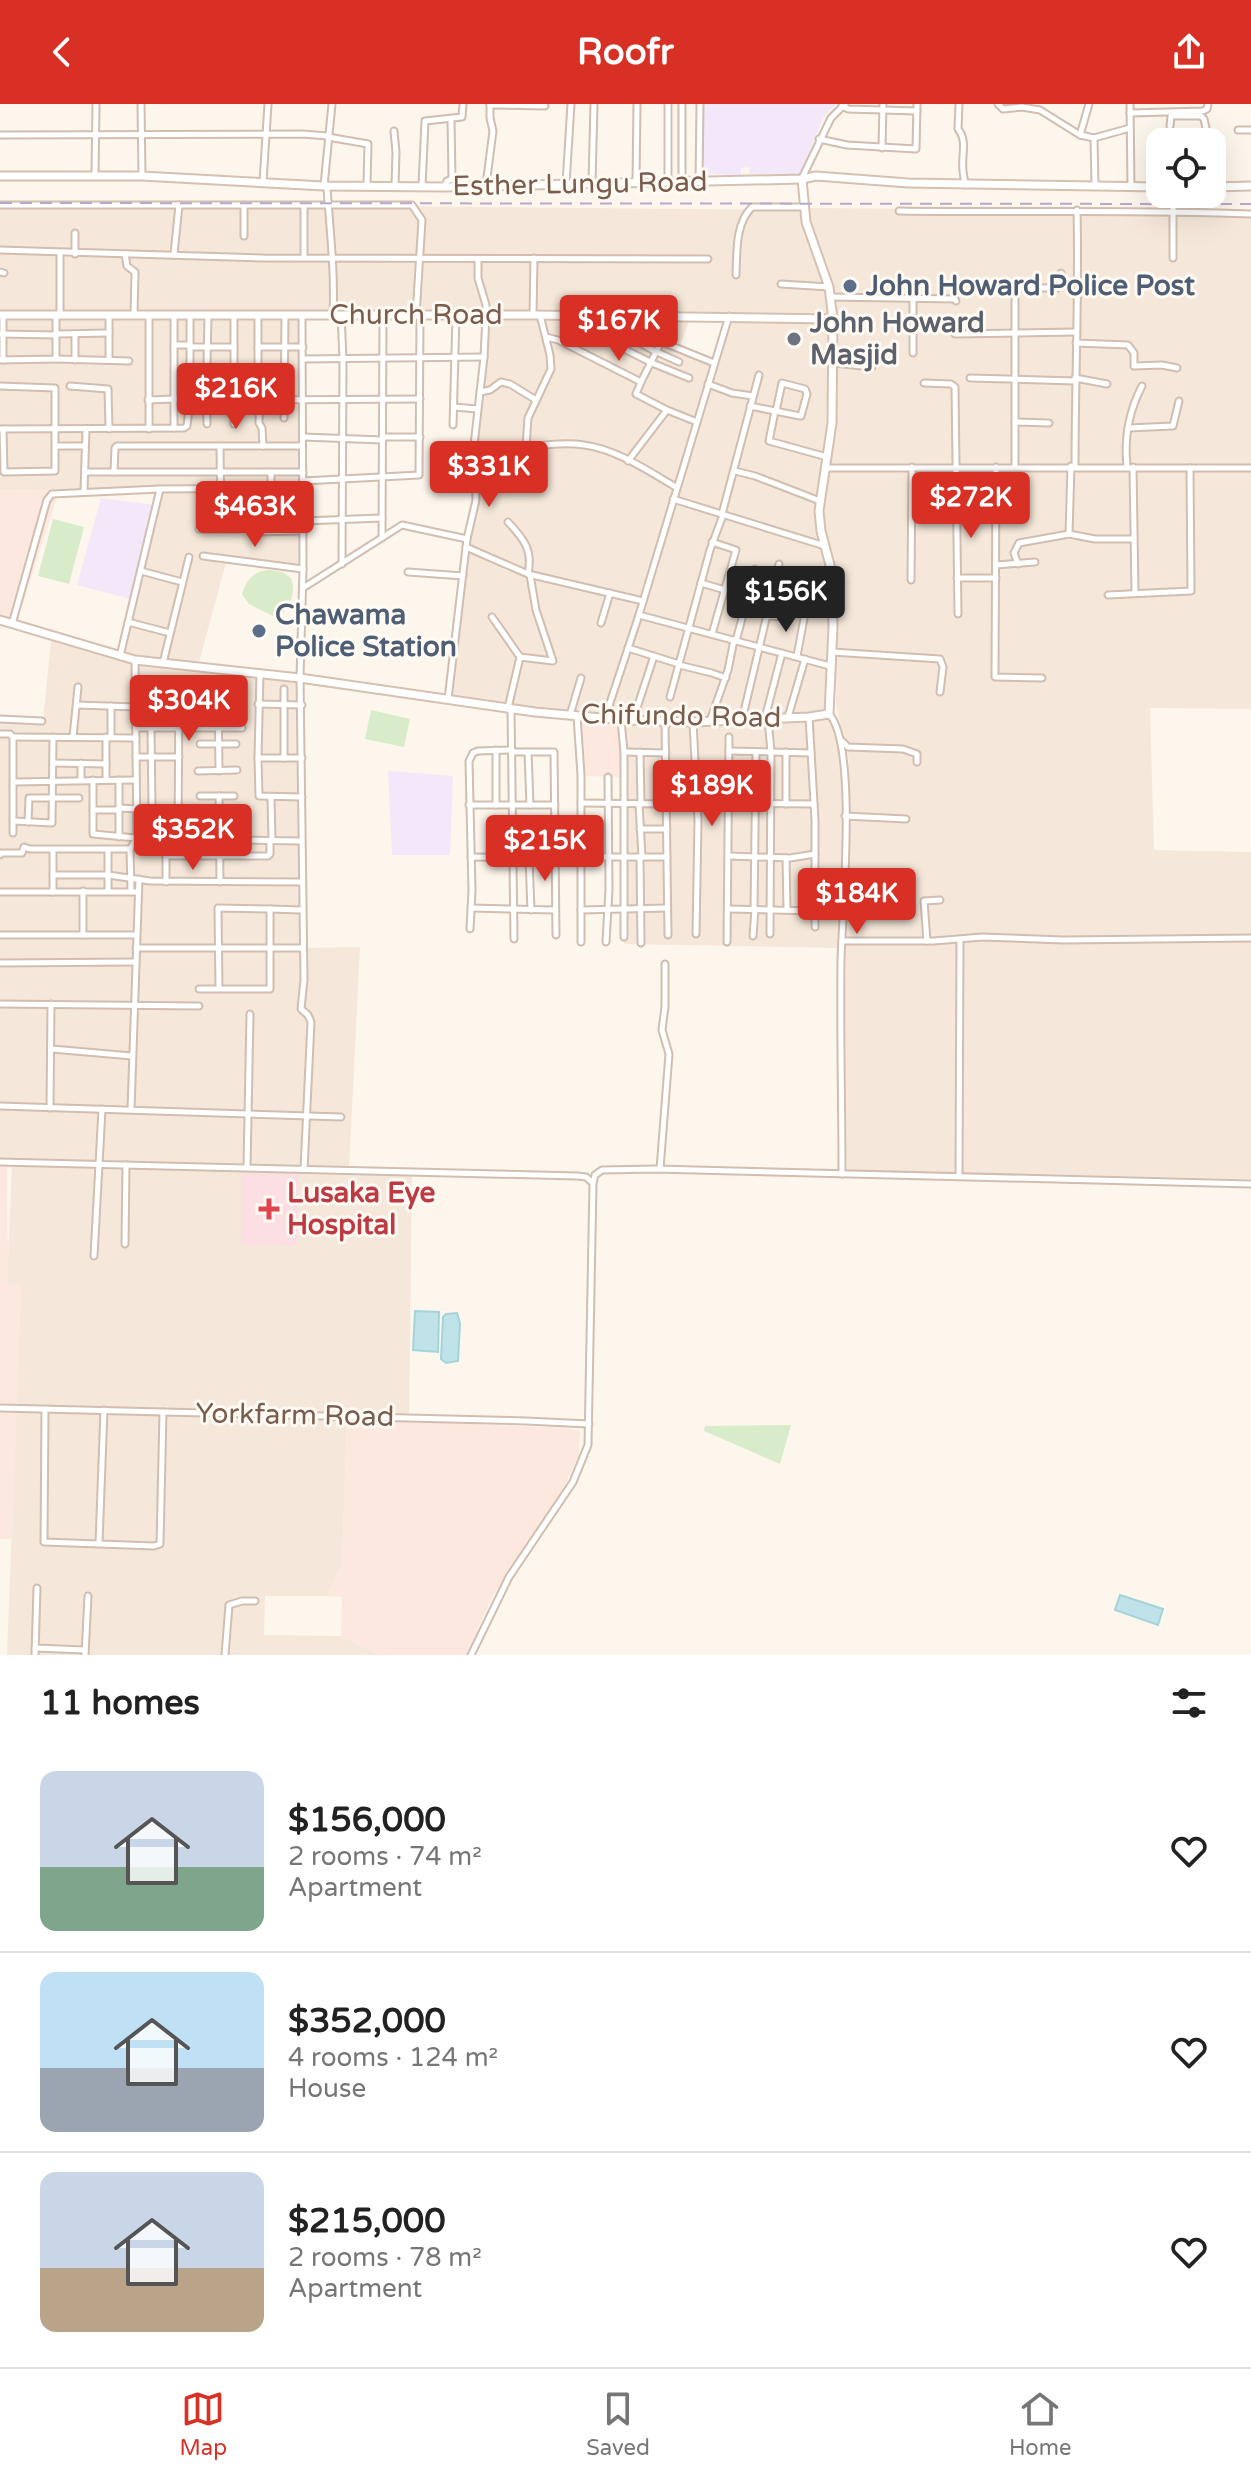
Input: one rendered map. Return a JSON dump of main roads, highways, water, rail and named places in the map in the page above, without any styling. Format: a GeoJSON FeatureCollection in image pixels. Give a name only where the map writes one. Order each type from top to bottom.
{"type":"FeatureCollection","features":[{"type":"Feature","properties":{"kind":"water"},"geometry":{"type":"Polygon","coordinates":[[[415,1311],[439,1312],[438,1352],[413,1350],[415,1311]]]}},
{"type":"Feature","properties":{"kind":"water"},"geometry":{"type":"Polygon","coordinates":[[[457,1313],[460,1323],[458,1361],[446,1363],[441,1359],[443,1317],[457,1313]]]}},
{"type":"Feature","properties":{"kind":"water"},"geometry":{"type":"Polygon","coordinates":[[[1120,1595],[1163,1609],[1158,1625],[1115,1610],[1120,1595]]]}},
{"type":"Feature","properties":{"kind":"railway"},"geometry":{"type":"LineString","coordinates":[[0,203],[1251,204]]}},
{"type":"Feature","properties":{"kind":"place","name":"John Howard Police Post"},"geometry":{"type":"Point","coordinates":[850,286]}},
{"type":"Feature","properties":{"kind":"place","name":"John Howard Masjid"},"geometry":{"type":"Point","coordinates":[794,339]}},
{"type":"Feature","properties":{"kind":"place","name":"Chawama Police Station"},"geometry":{"type":"Point","coordinates":[259,631]}},
{"type":"Feature","properties":{"kind":"place","name":"Lusaka Eye Hospital"},"geometry":{"type":"Point","coordinates":[269,1209]}}]}
